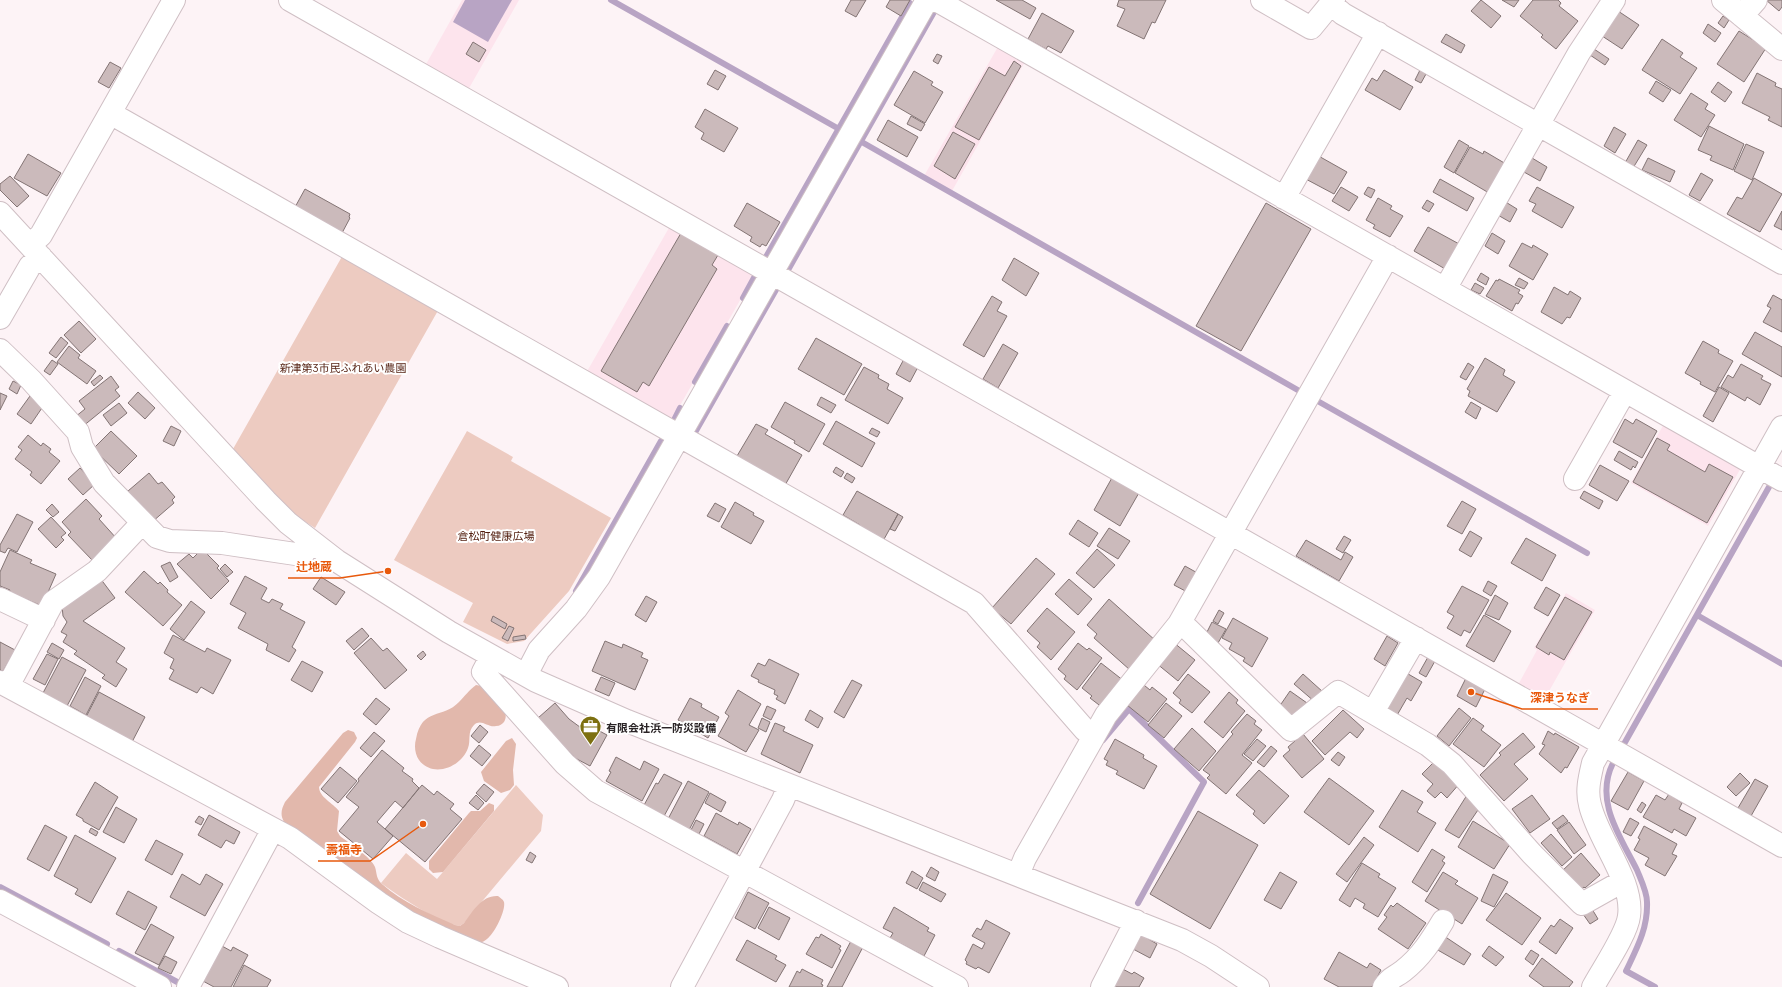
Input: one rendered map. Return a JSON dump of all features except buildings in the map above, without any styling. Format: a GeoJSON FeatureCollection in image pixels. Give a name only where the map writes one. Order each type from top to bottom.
{"type":"FeatureCollection","features":[{"type":"Feature","properties":{"kind":"street"},"geometry":{"type":"LineString","coordinates":[[0,318],[30,266],[41,234],[174,0]]}},
{"type":"Feature","properties":{"kind":"street"},"geometry":{"type":"LineString","coordinates":[[290,0],[1782,846]]}},
{"type":"Feature","properties":{"kind":"street"},"geometry":{"type":"LineString","coordinates":[[526,676],[539,650],[588,593],[927,0]]}},
{"type":"Feature","properties":{"kind":"street"},"geometry":{"type":"LineString","coordinates":[[936,0],[1782,480]]}},
{"type":"Feature","properties":{"kind":"street"},"geometry":{"type":"LineString","coordinates":[[1262,0],[1311,28],[1333,2],[1343,14],[1782,263]]}},
{"type":"Feature","properties":{"kind":"street"},"geometry":{"type":"LineString","coordinates":[[1446,289],[1590,36],[1614,0]]}},
{"type":"Feature","properties":{"kind":"street"},"geometry":{"type":"LineString","coordinates":[[1723,0],[1749,8],[1782,49]]}},
{"type":"Feature","properties":{"kind":"street"},"geometry":{"type":"LineString","coordinates":[[1284,198],[1378,33]]}},
{"type":"Feature","properties":{"kind":"street"},"geometry":{"type":"LineString","coordinates":[[110,113],[974,603],[1085,730],[1094,735]]}},
{"type":"Feature","properties":{"kind":"street"},"geometry":{"type":"LineString","coordinates":[[0,213],[288,523],[356,573],[492,657],[526,676],[581,702],[627,721],[1182,940],[1211,956],[1258,987]]}},
{"type":"Feature","properties":{"kind":"street"},"geometry":{"type":"LineString","coordinates":[[1018,875],[1024,858],[1106,715],[1179,624],[1388,256]]}},
{"type":"Feature","properties":{"kind":"street"},"geometry":{"type":"LineString","coordinates":[[0,350],[32,380],[78,432],[82,447],[104,483],[156,536],[170,541],[222,543],[302,555],[312,542]]}},
{"type":"Feature","properties":{"kind":"street"},"geometry":{"type":"LineString","coordinates":[[1575,479],[1625,391]]}},
{"type":"Feature","properties":{"kind":"street"},"geometry":{"type":"LineString","coordinates":[[1593,987],[1623,933],[1629,918],[1630,902],[1623,881],[1596,824],[1589,804],[1588,783],[1593,763],[1602,744],[1782,427]]}},
{"type":"Feature","properties":{"kind":"street"},"geometry":{"type":"LineString","coordinates":[[142,523],[97,571],[53,602],[44,620],[4,684],[290,838],[379,903],[408,922],[558,987]]}},
{"type":"Feature","properties":{"kind":"street"},"geometry":{"type":"LineString","coordinates":[[0,599],[44,620]]}},
{"type":"Feature","properties":{"kind":"street"},"geometry":{"type":"LineString","coordinates":[[1179,624],[1188,629],[1291,730],[1338,692],[1428,745],[1452,764],[1532,854],[1582,904],[1623,881]]}},
{"type":"Feature","properties":{"kind":"street"},"geometry":{"type":"LineString","coordinates":[[1373,712],[1416,638]]}},
{"type":"Feature","properties":{"kind":"street"},"geometry":{"type":"LineString","coordinates":[[492,657],[483,672],[580,778],[596,792],[957,987]]}},
{"type":"Feature","properties":{"kind":"street"},"geometry":{"type":"LineString","coordinates":[[682,987],[783,800],[789,785]]}},
{"type":"Feature","properties":{"kind":"street"},"geometry":{"type":"LineString","coordinates":[[188,987],[273,829]]}},
{"type":"Feature","properties":{"kind":"street"},"geometry":{"type":"LineString","coordinates":[[0,901],[160,987]]}},
{"type":"Feature","properties":{"kind":"street"},"geometry":{"type":"LineString","coordinates":[[1102,987],[1136,921]]}},
{"type":"Feature","properties":{"kind":"street"},"geometry":{"type":"LineString","coordinates":[[1384,987],[1388,979],[1402,972],[1427,948],[1442,921]]}},
{"type":"Feature","properties":{"kind":"shaded area"},"geometry":{"type":"Polygon","coordinates":[[[462,0],[519,0],[468,90],[425,66],[462,0]]]}},
{"type":"Feature","properties":{"kind":"shaded area"},"geometry":{"type":"Polygon","coordinates":[[[465,0],[512,0],[488,42],[453,22],[465,0]]]}},
{"type":"Feature","properties":{"kind":"shaded area"},"geometry":{"type":"Polygon","coordinates":[[[999,45],[1026,60],[952,191],[924,176],[999,45]]]}},
{"type":"Feature","properties":{"kind":"shaded area"},"geometry":{"type":"Polygon","coordinates":[[[670,226],[755,274],[670,423],[585,375],[670,226]]]}},
{"type":"Feature","properties":{"kind":"shaded area"},"geometry":{"type":"Polygon","coordinates":[[[1665,422],[1742,466],[1708,526],[1631,483],[1665,422]]]}},
{"type":"Feature","properties":{"kind":"shaded area"},"geometry":{"type":"Polygon","coordinates":[[[1566,593],[1595,610],[1544,700],[1518,685],[1537,650],[1534,648],[1566,593]]]}},
{"type":"Feature","properties":{"kind":"shaded area"},"geometry":{"type":"Polygon","coordinates":[[[476,685],[485,689],[503,708],[506,715],[504,722],[497,726],[490,726],[479,722],[477,723],[472,728],[468,748],[459,761],[446,768],[431,769],[419,760],[416,753],[415,742],[419,729],[423,722],[428,718],[453,707],[476,685]]]}},
{"type":"Feature","properties":{"kind":"shaded area"},"geometry":{"type":"Polygon","coordinates":[[[348,730],[354,732],[357,738],[355,742],[319,787],[321,794],[339,811],[337,831],[340,836],[373,863],[377,876],[382,884],[398,896],[417,907],[455,925],[460,926],[464,923],[474,909],[487,898],[498,896],[504,902],[503,911],[496,927],[490,936],[485,940],[479,943],[412,915],[288,827],[283,821],[282,809],[285,802],[343,733],[348,730]]]}},
{"type":"Feature","properties":{"kind":"shaded area"},"geometry":{"type":"Polygon","coordinates":[[[512,738],[516,744],[513,770],[514,785],[510,790],[501,793],[484,781],[481,772],[506,741],[512,738]]]}},
{"type":"Feature","properties":{"kind":"shaded area"},"geometry":{"type":"Polygon","coordinates":[[[489,803],[494,805],[494,811],[443,872],[433,873],[429,869],[429,861],[471,811],[480,811],[489,803]]]}},
{"type":"Feature","properties":{"kind":"green space","name":"新津第3市民ふれあい農園"},"geometry":{"type":"Polygon","coordinates":[[[344,253],[440,307],[315,528],[295,515],[233,449],[344,253]]]}},
{"type":"Feature","properties":{"kind":"green space","name":"倉松町健康広場"},"geometry":{"type":"Polygon","coordinates":[[[467,431],[513,457],[511,461],[611,518],[569,591],[524,641],[507,644],[463,622],[473,603],[394,560],[467,431]]]}},
{"type":"Feature","properties":{"kind":"green space"},"geometry":{"type":"Polygon","coordinates":[[[516,785],[543,815],[541,831],[460,926],[430,915],[381,883],[406,853],[437,879],[516,785]]]}},
{"type":"Feature","properties":{"kind":"waterway"},"geometry":{"type":"LineString","coordinates":[[611,0],[839,129]]}},
{"type":"Feature","properties":{"kind":"waterway"},"geometry":{"type":"LineString","coordinates":[[766,257],[910,3]]}},
{"type":"Feature","properties":{"kind":"waterway"},"geometry":{"type":"LineString","coordinates":[[788,270],[934,12]]}},
{"type":"Feature","properties":{"kind":"waterway"},"geometry":{"type":"LineString","coordinates":[[860,141],[1303,393]]}},
{"type":"Feature","properties":{"kind":"waterway"},"geometry":{"type":"LineString","coordinates":[[743,298],[755,276]]}},
{"type":"Feature","properties":{"kind":"waterway"},"geometry":{"type":"LineString","coordinates":[[693,436],[777,288]]}},
{"type":"Feature","properties":{"kind":"waterway"},"geometry":{"type":"LineString","coordinates":[[695,382],[727,326]]}},
{"type":"Feature","properties":{"kind":"waterway"},"geometry":{"type":"LineString","coordinates":[[1314,399],[1587,553]]}},
{"type":"Feature","properties":{"kind":"waterway"},"geometry":{"type":"LineString","coordinates":[[673,422],[680,408]]}},
{"type":"Feature","properties":{"kind":"waterway"},"geometry":{"type":"LineString","coordinates":[[576,591],[661,441]]}},
{"type":"Feature","properties":{"kind":"waterway"},"geometry":{"type":"LineString","coordinates":[[1624,744],[1769,487]]}},
{"type":"Feature","properties":{"kind":"waterway"},"geometry":{"type":"LineString","coordinates":[[1697,615],[1782,664]]}},
{"type":"Feature","properties":{"kind":"waterway"},"geometry":{"type":"LineString","coordinates":[[1103,740],[1129,709],[1204,782],[1138,903]]}},
{"type":"Feature","properties":{"kind":"waterway"},"geometry":{"type":"LineString","coordinates":[[1613,763],[1608,777],[1606,791],[1608,805],[1617,831],[1642,882],[1647,902],[1644,929],[1626,971],[1655,987]]}},
{"type":"Feature","properties":{"kind":"waterway"},"geometry":{"type":"LineString","coordinates":[[0,887],[107,944]]}},
{"type":"Feature","properties":{"kind":"waterway"},"geometry":{"type":"LineString","coordinates":[[119,951],[181,984]]}},
{"type":"Feature","properties":{"kind":"place","name":"辻地蔵"},"geometry":{"type":"Point","coordinates":[388,571]}},
{"type":"Feature","properties":{"kind":"place","name":"深津うなぎ"},"geometry":{"type":"Point","coordinates":[1471,692]}},
{"type":"Feature","properties":{"kind":"place","name":"有限会社浜一防災設備"},"geometry":{"type":"Point","coordinates":[591,746]}},
{"type":"Feature","properties":{"kind":"place","name":"壽福寺"},"geometry":{"type":"Point","coordinates":[423,824]}}]}
